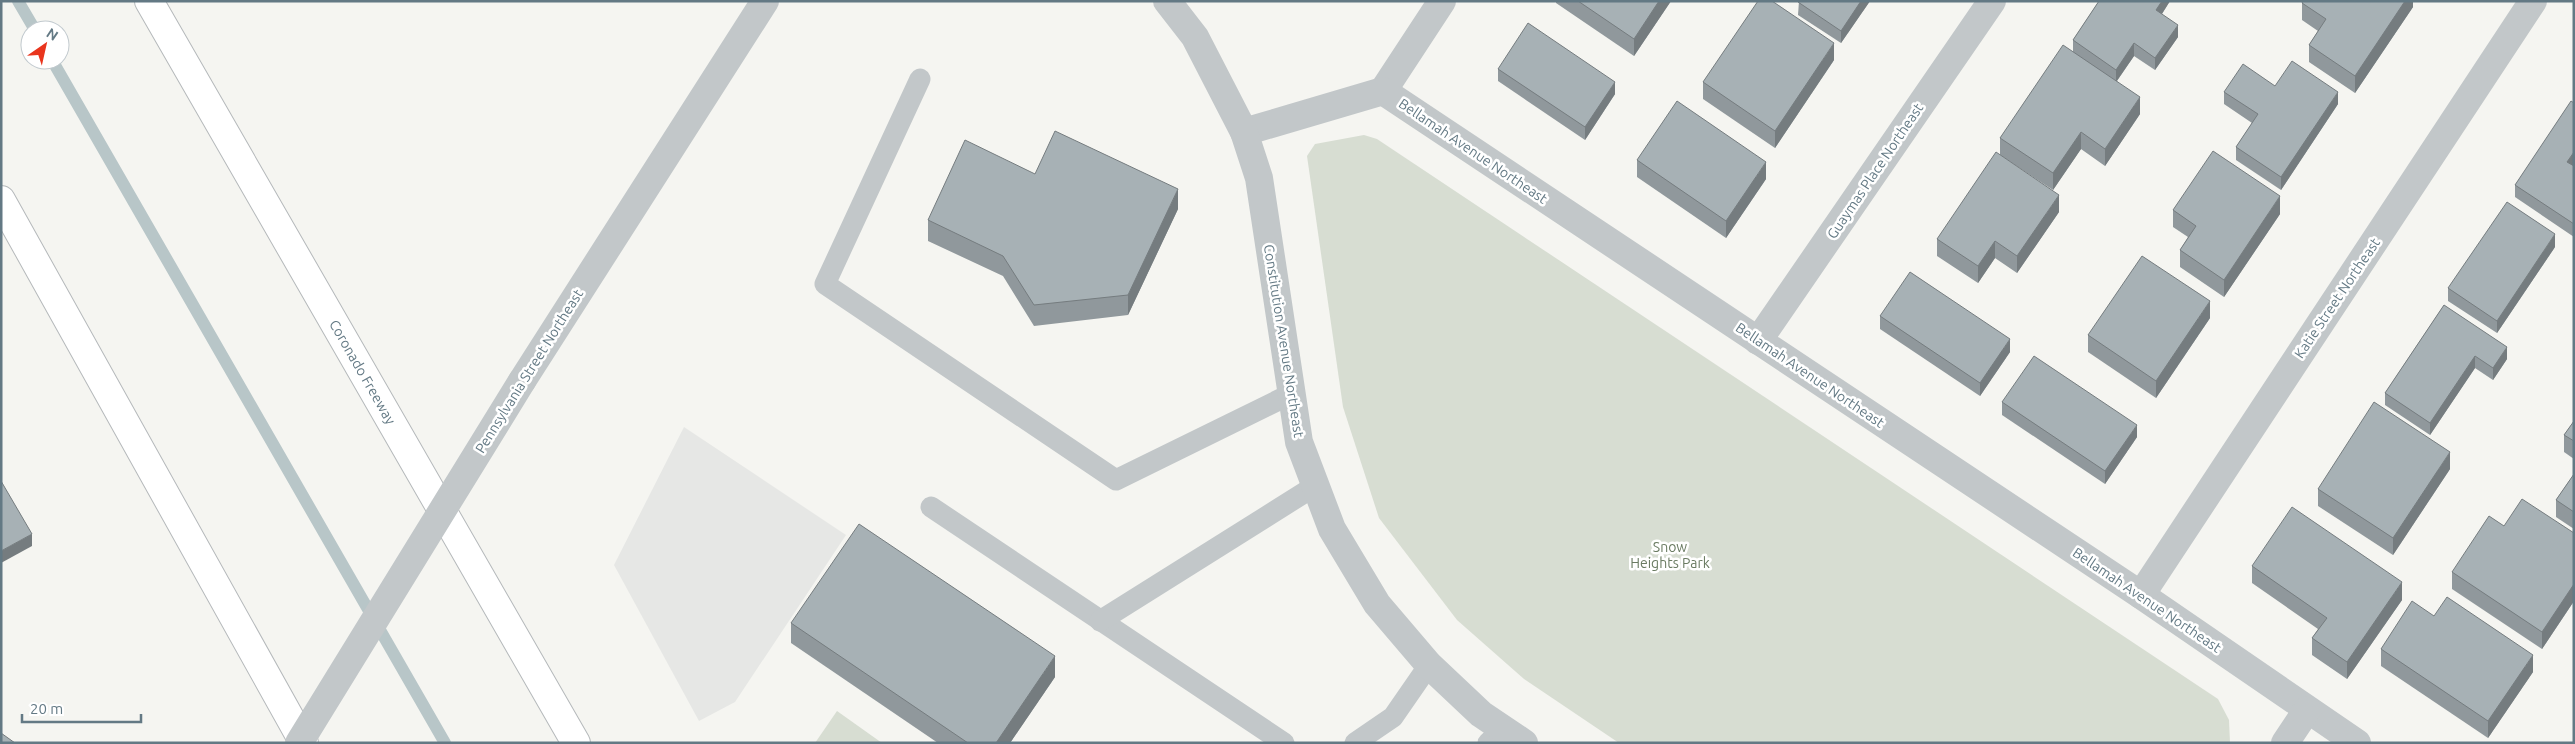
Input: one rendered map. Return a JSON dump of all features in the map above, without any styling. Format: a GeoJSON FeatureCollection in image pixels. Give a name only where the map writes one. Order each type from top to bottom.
{"type":"FeatureCollection","features":[{"type":"Feature","properties":{"kind":"highway","name":"Coronado Freeway"},"geometry":{"type":"LineString","coordinates":[[149,1],[576,743]]}},
{"type":"Feature","properties":{"kind":"highway"},"geometry":{"type":"LineString","coordinates":[[1,200],[304,743]]}},
{"type":"Feature","properties":{"kind":"street","name":"Pennsylvania Street Northeast"},"geometry":{"type":"LineString","coordinates":[[299,743],[522,381],[765,1]]}},
{"type":"Feature","properties":{"kind":"street","name":"Constitution Avenue Northeast"},"geometry":{"type":"LineString","coordinates":[[1167,1],[1195,37],[1244,132],[1259,178],[1299,442],[1332,529],[1377,604],[1428,665],[1505,738]]}},
{"type":"Feature","properties":{"kind":"street"},"geometry":{"type":"LineString","coordinates":[[1244,132],[1382,91],[1442,1]]}},
{"type":"Feature","properties":{"kind":"street","name":"Guaymas Place Northeast"},"geometry":{"type":"LineString","coordinates":[[1758,341],[1992,1]]}},
{"type":"Feature","properties":{"kind":"street","name":"Katie Street Northeast"},"geometry":{"type":"LineString","coordinates":[[2141,595],[2533,1]]}},
{"type":"Feature","properties":{"kind":"street","name":"Bellamah Avenue Northeast"},"geometry":{"type":"LineString","coordinates":[[1382,91],[2141,595],[2357,743]]}},
{"type":"Feature","properties":{"kind":"street"},"geometry":{"type":"LineString","coordinates":[[2285,743],[2307,710]]}},
{"type":"Feature","properties":{"kind":"lane"},"geometry":{"type":"LineString","coordinates":[[920,79],[825,284],[1116,480],[1291,394]]}},
{"type":"Feature","properties":{"kind":"lane"},"geometry":{"type":"LineString","coordinates":[[1100,621],[1315,486]]}},
{"type":"Feature","properties":{"kind":"lane"},"geometry":{"type":"LineString","coordinates":[[931,507],[1284,743]]}},
{"type":"Feature","properties":{"kind":"lane"},"geometry":{"type":"LineString","coordinates":[[1355,743],[1393,717],[1428,665]]}},
{"type":"Feature","properties":{"kind":"shaded area"},"geometry":{"type":"Polygon","coordinates":[[[684,427],[846,535],[735,702],[699,721],[614,565],[684,427]]]}},
{"type":"Feature","properties":{"kind":"green space","name":"Snow Heights Park"},"geometry":{"type":"Polygon","coordinates":[[[1364,135],[1377,139],[2218,699],[2229,720],[2230,743],[1619,743],[1524,679],[1457,620],[1379,518],[1343,407],[1307,156],[1315,144],[1364,135]]]}},
{"type":"Feature","properties":{"kind":"green space"},"geometry":{"type":"Polygon","coordinates":[[[837,711],[882,743],[815,743],[837,711]]]}},
{"type":"Feature","properties":{"kind":"building"},"geometry":{"type":"Polygon","coordinates":[[[1578,1],[1659,1],[1634,39],[1578,1]]]}},
{"type":"Feature","properties":{"kind":"building"},"geometry":{"type":"Polygon","coordinates":[[[1758,1],[1772,1],[1834,43],[1775,131],[1703,82],[1758,1]]]}},
{"type":"Feature","properties":{"kind":"building"},"geometry":{"type":"Polygon","coordinates":[[[1799,1],[1861,1],[1841,31],[1799,1]]]}},
{"type":"Feature","properties":{"kind":"building"},"geometry":{"type":"Polygon","coordinates":[[[2099,1],[2162,1],[2156,10],[2178,25],[2155,58],[2134,43],[2116,70],[2073,40],[2099,1]]]}},
{"type":"Feature","properties":{"kind":"building"},"geometry":{"type":"Polygon","coordinates":[[[2303,1],[2405,1],[2355,76],[2309,45],[2326,19],[2302,3],[2303,1]]]}},
{"type":"Feature","properties":{"kind":"building"},"geometry":{"type":"Polygon","coordinates":[[[1528,23],[1615,82],[1585,127],[1498,69],[1528,23]]]}},
{"type":"Feature","properties":{"kind":"building"},"geometry":{"type":"Polygon","coordinates":[[[2063,45],[2140,97],[2105,149],[2081,132],[2053,173],[2000,138],[2063,45]]]}},
{"type":"Feature","properties":{"kind":"building"},"geometry":{"type":"Polygon","coordinates":[[[2292,61],[2338,92],[2281,177],[2236,147],[2258,114],[2224,92],[2243,64],[2275,86],[2292,61]]]}},
{"type":"Feature","properties":{"kind":"building"},"geometry":{"type":"Polygon","coordinates":[[[1677,101],[1766,162],[1726,221],[1637,160],[1677,101]]]}},
{"type":"Feature","properties":{"kind":"building"},"geometry":{"type":"Polygon","coordinates":[[[2571,101],[2574,103],[2574,152],[2567,162],[2574,166],[2574,224],[2515,185],[2571,101]]]}},
{"type":"Feature","properties":{"kind":"building"},"geometry":{"type":"Polygon","coordinates":[[[1055,131],[1178,189],[1128,295],[1034,305],[1003,256],[928,220],[965,140],[1035,174],[1055,131]]]}},
{"type":"Feature","properties":{"kind":"building"},"geometry":{"type":"Polygon","coordinates":[[[2213,151],[2280,196],[2224,280],[2180,250],[2196,226],[2173,210],[2213,151]]]}},
{"type":"Feature","properties":{"kind":"building"},"geometry":{"type":"Polygon","coordinates":[[[1996,152],[2059,195],[2017,256],[1995,241],[1978,266],[1937,239],[1996,152]]]}},
{"type":"Feature","properties":{"kind":"building"},"geometry":{"type":"Polygon","coordinates":[[[2507,202],[2555,234],[2497,321],[2448,288],[2507,202]]]}},
{"type":"Feature","properties":{"kind":"building"},"geometry":{"type":"Polygon","coordinates":[[[2142,256],[2210,301],[2156,381],[2088,335],[2142,256]]]}},
{"type":"Feature","properties":{"kind":"building"},"geometry":{"type":"Polygon","coordinates":[[[1910,272],[2010,339],[1980,383],[1880,316],[1910,272]]]}},
{"type":"Feature","properties":{"kind":"building"},"geometry":{"type":"Polygon","coordinates":[[[2444,305],[2507,347],[2493,368],[2475,356],[2430,423],[2385,393],[2444,305]]]}},
{"type":"Feature","properties":{"kind":"building"},"geometry":{"type":"Polygon","coordinates":[[[2034,356],[2137,425],[2105,471],[2002,402],[2034,356]]]}},
{"type":"Feature","properties":{"kind":"building"},"geometry":{"type":"Polygon","coordinates":[[[2374,402],[2450,452],[2393,538],[2318,489],[2374,402]]]}},
{"type":"Feature","properties":{"kind":"building"},"geometry":{"type":"Polygon","coordinates":[[[2574,421],[2574,441],[2564,435],[2574,421]]]}},
{"type":"Feature","properties":{"kind":"building"},"geometry":{"type":"Polygon","coordinates":[[[2574,474],[2574,512],[2556,500],[2574,474]]]}},
{"type":"Feature","properties":{"kind":"building"},"geometry":{"type":"Polygon","coordinates":[[[1,481],[32,534],[1,551],[1,481]]]}},
{"type":"Feature","properties":{"kind":"building"},"geometry":{"type":"Polygon","coordinates":[[[2522,499],[2574,533],[2574,584],[2542,632],[2452,572],[2489,516],[2504,526],[2522,499]]]}},
{"type":"Feature","properties":{"kind":"building"},"geometry":{"type":"Polygon","coordinates":[[[2292,507],[2402,582],[2347,662],[2312,638],[2327,618],[2252,566],[2292,507]]]}},
{"type":"Feature","properties":{"kind":"building"},"geometry":{"type":"Polygon","coordinates":[[[859,524],[1055,656],[996,743],[968,743],[791,623],[859,524]]]}},
{"type":"Feature","properties":{"kind":"building"},"geometry":{"type":"Polygon","coordinates":[[[2447,597],[2533,655],[2488,721],[2381,649],[2412,601],[2434,616],[2447,597]]]}},
{"type":"Feature","properties":{"kind":"building"},"geometry":{"type":"Polygon","coordinates":[[[1,733],[15,743],[1,743],[1,733]]]}},
{"type":"Feature","properties":{"kind":"waterway"},"geometry":{"type":"LineString","coordinates":[[18,1],[29,20]]}},
{"type":"Feature","properties":{"kind":"waterway"},"geometry":{"type":"LineString","coordinates":[[58,70],[445,743]]}}]}
